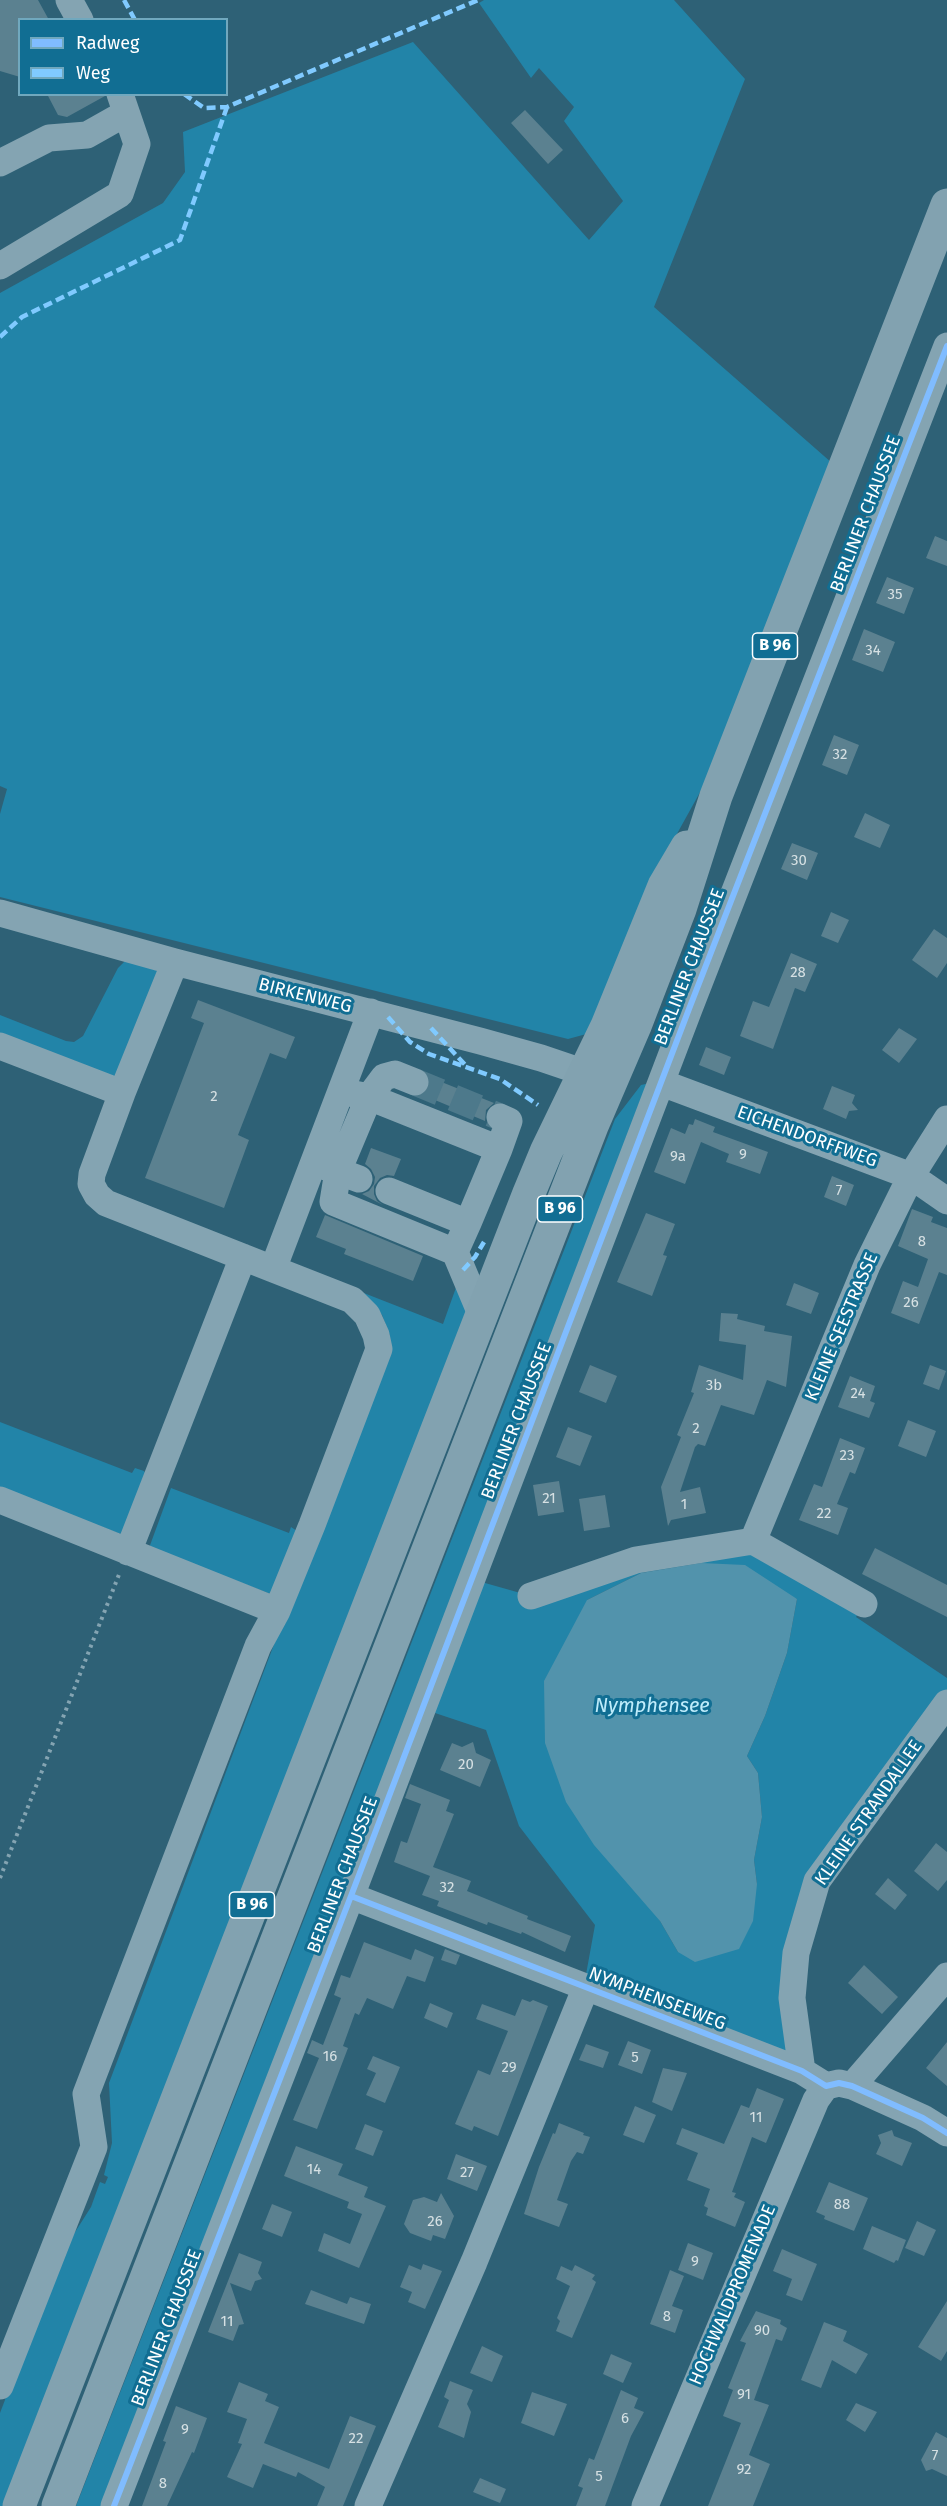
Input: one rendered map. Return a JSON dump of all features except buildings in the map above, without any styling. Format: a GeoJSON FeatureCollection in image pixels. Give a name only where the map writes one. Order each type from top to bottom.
{"type":"FeatureCollection","features":[{"type":"Feature","properties":{"kind":"main road","name":"B 96"},"geometry":{"type":"LineString","coordinates":[[58,2506],[597,1077],[607,1026],[664,886],[716,796],[947,205]]}},
{"type":"Feature","properties":{"kind":"main road","name":"B 96"},"geometry":{"type":"LineString","coordinates":[[19,2506],[481,1314],[546,1152],[597,1077]]}},
{"type":"Feature","properties":{"kind":"street"},"geometry":{"type":"LineString","coordinates":[[69,0],[79,18]]}},
{"type":"Feature","properties":{"kind":"street"},"geometry":{"type":"LineString","coordinates":[[0,163],[49,138],[87,135],[123,104],[136,144],[120,194],[0,266]]}},
{"type":"Feature","properties":{"kind":"street"},"geometry":{"type":"LineString","coordinates":[[107,170],[132,158]]}},
{"type":"Feature","properties":{"kind":"street","name":"BERLINER CHAUSSEE"},"geometry":{"type":"LineString","coordinates":[[114,2506],[947,346]]}},
{"type":"Feature","properties":{"kind":"street","name":"BIRKENWEG"},"geometry":{"type":"LineString","coordinates":[[0,912],[176,962],[541,1058],[597,1077]]}},
{"type":"Feature","properties":{"kind":"street"},"geometry":{"type":"LineString","coordinates":[[0,2385],[94,2148],[86,2094],[258,1646],[277,1611],[347,1437],[379,1349],[376,1335],[367,1315],[352,1300],[119,1209],[106,1203],[97,1195],[91,1184],[92,1174],[122,1094],[176,962]]}},
{"type":"Feature","properties":{"kind":"street"},"geometry":{"type":"LineString","coordinates":[[371,1012],[341,1092],[333,1202],[459,1261]]}},
{"type":"Feature","properties":{"kind":"street"},"geometry":{"type":"LineString","coordinates":[[0,1046],[122,1094]]}},
{"type":"Feature","properties":{"kind":"street"},"geometry":{"type":"LineString","coordinates":[[273,1269],[337,1171],[369,1097],[384,1077],[395,1074],[415,1082]]}},
{"type":"Feature","properties":{"kind":"street","name":"EICHENDORFFWEG"},"geometry":{"type":"LineString","coordinates":[[662,1083],[911,1176],[947,1201]]}},
{"type":"Feature","properties":{"kind":"street"},"geometry":{"type":"LineString","coordinates":[[341,1092],[369,1097],[499,1149]]}},
{"type":"Feature","properties":{"kind":"street"},"geometry":{"type":"LineString","coordinates":[[481,1314],[459,1261],[468,1223],[509,1121],[500,1117]]}},
{"type":"Feature","properties":{"kind":"street","name":"KLEINE SEESTRASSE"},"geometry":{"type":"LineString","coordinates":[[753,1541],[867,1265],[911,1176],[947,1119]]}},
{"type":"Feature","properties":{"kind":"street"},"geometry":{"type":"LineString","coordinates":[[389,1191],[468,1223]]}},
{"type":"Feature","properties":{"kind":"street"},"geometry":{"type":"LineString","coordinates":[[128,1552],[243,1257]]}},
{"type":"Feature","properties":{"kind":"street"},"geometry":{"type":"LineString","coordinates":[[0,1500],[277,1611]]}},
{"type":"Feature","properties":{"kind":"street"},"geometry":{"type":"LineString","coordinates":[[531,1596],[636,1560],[753,1541],[864,1604]]}},
{"type":"Feature","properties":{"kind":"street","name":"KLEINE STRANDALLEE"},"geometry":{"type":"LineString","coordinates":[[802,2072],[792,1998],[796,1953],[816,1881],[947,1703]]}},
{"type":"Feature","properties":{"kind":"street","name":"NYMPHENSEEWEG"},"geometry":{"type":"LineString","coordinates":[[351,1896],[923,2118],[947,2133]]}},
{"type":"Feature","properties":{"kind":"street","name":"HOCHWALDPROMENADE"},"geometry":{"type":"LineString","coordinates":[[645,2506],[816,2100],[839,2086],[947,1976]]}},
{"type":"Feature","properties":{"kind":"street","name":"NYMPHENSEEWEG"},"geometry":{"type":"LineString","coordinates":[[368,2506],[474,2262],[586,1987]]}},
{"type":"Feature","properties":{"kind":"path"},"geometry":{"type":"LineString","coordinates":[[0,1878],[113,1589]]}},
{"type":"Feature","properties":{"kind":"shaded area"},"geometry":{"type":"Polygon","coordinates":[[[484,0],[674,0],[745,79],[654,307],[832,463],[714,767],[663,859],[590,1033],[568,1039],[0,897],[0,814],[7,789],[0,786],[0,293],[163,203],[185,172],[183,132],[413,42],[589,240],[623,201],[564,121],[574,107],[539,68],[531,78],[479,3],[484,0]]]}},
{"type":"Feature","properties":{"kind":"shaded area"},"geometry":{"type":"Polygon","coordinates":[[[127,959],[153,966],[159,974],[120,1075],[109,1078],[0,1035],[0,1015],[66,1041],[74,1042],[83,1036],[118,968],[127,959]]]}},
{"type":"Feature","properties":{"kind":"shaded area"},"geometry":{"type":"Polygon","coordinates":[[[650,1083],[105,2506],[76,2506],[615,1119],[641,1085],[650,1083]]]}},
{"type":"Feature","properties":{"kind":"shaded area"},"geometry":{"type":"Polygon","coordinates":[[[458,1282],[469,1306],[7,2506],[0,2506],[0,2413],[51,2280],[70,2240],[91,2207],[100,2182],[105,2184],[108,2177],[104,2175],[112,2143],[109,2083],[390,1336],[382,1315],[351,1288],[443,1324],[458,1282]]]}},
{"type":"Feature","properties":{"kind":"shaded area"},"geometry":{"type":"Polygon","coordinates":[[[0,1422],[132,1473],[135,1468],[144,1471],[147,1476],[124,1535],[0,1494],[0,1422]]]}},
{"type":"Feature","properties":{"kind":"shaded area"},"geometry":{"type":"Polygon","coordinates":[[[171,1488],[289,1533],[291,1527],[297,1531],[276,1596],[149,1548],[171,1488]]]}},
{"type":"Feature","properties":{"kind":"shaded area"},"geometry":{"type":"Polygon","coordinates":[[[753,1541],[864,1604],[856,1617],[947,1678],[947,1695],[813,1878],[799,2067],[585,1980],[595,1925],[519,1826],[486,1730],[429,1711],[478,1581],[531,1596],[753,1541]],[[701,1563],[641,1573],[587,1600],[660,1921],[678,1952],[757,1884],[754,1860],[762,1817],[758,1773],[747,1756],[765,1716],[787,1653],[797,1599],[701,1563]]]}},
{"type":"Feature","properties":{"kind":"water","name":"Nymphensee"},"geometry":{"type":"Polygon","coordinates":[[[701,1563],[745,1565],[797,1599],[787,1653],[765,1716],[747,1756],[758,1773],[762,1817],[754,1860],[757,1884],[753,1921],[739,1949],[695,1962],[678,1952],[660,1921],[594,1845],[566,1802],[545,1743],[544,1681],[587,1600],[641,1573],[701,1563]]]}},
{"type":"Feature","properties":{"kind":"tunnel"},"geometry":{"type":"LineString","coordinates":[[415,1082],[500,1117]]}},
{"type":"Feature","properties":{"kind":"marked path"},"geometry":{"type":"LineString","coordinates":[[124,0],[134,18]]}},
{"type":"Feature","properties":{"kind":"marked path"},"geometry":{"type":"LineString","coordinates":[[187,96],[204,108],[227,107],[478,0]]}},
{"type":"Feature","properties":{"kind":"marked path"},"geometry":{"type":"LineString","coordinates":[[0,337],[22,317],[180,240],[227,107]]}},
{"type":"Feature","properties":{"kind":"marked path"},"geometry":{"type":"LineString","coordinates":[[388,1017],[410,1042],[429,1054],[500,1079],[538,1105]]}},
{"type":"Feature","properties":{"kind":"marked path"},"geometry":{"type":"LineString","coordinates":[[431,1028],[468,1068]]}},
{"type":"Feature","properties":{"kind":"marked path"},"geometry":{"type":"LineString","coordinates":[[463,1270],[475,1257],[484,1242]]}},
{"type":"Feature","properties":{"kind":"cycle path"},"geometry":{"type":"LineString","coordinates":[[114,2506],[351,1896],[689,1009],[947,346]]}},
{"type":"Feature","properties":{"kind":"cycle path"},"geometry":{"type":"LineString","coordinates":[[351,1896],[802,2071],[826,2086],[839,2083],[852,2086],[923,2118],[947,2133]]}}]}
